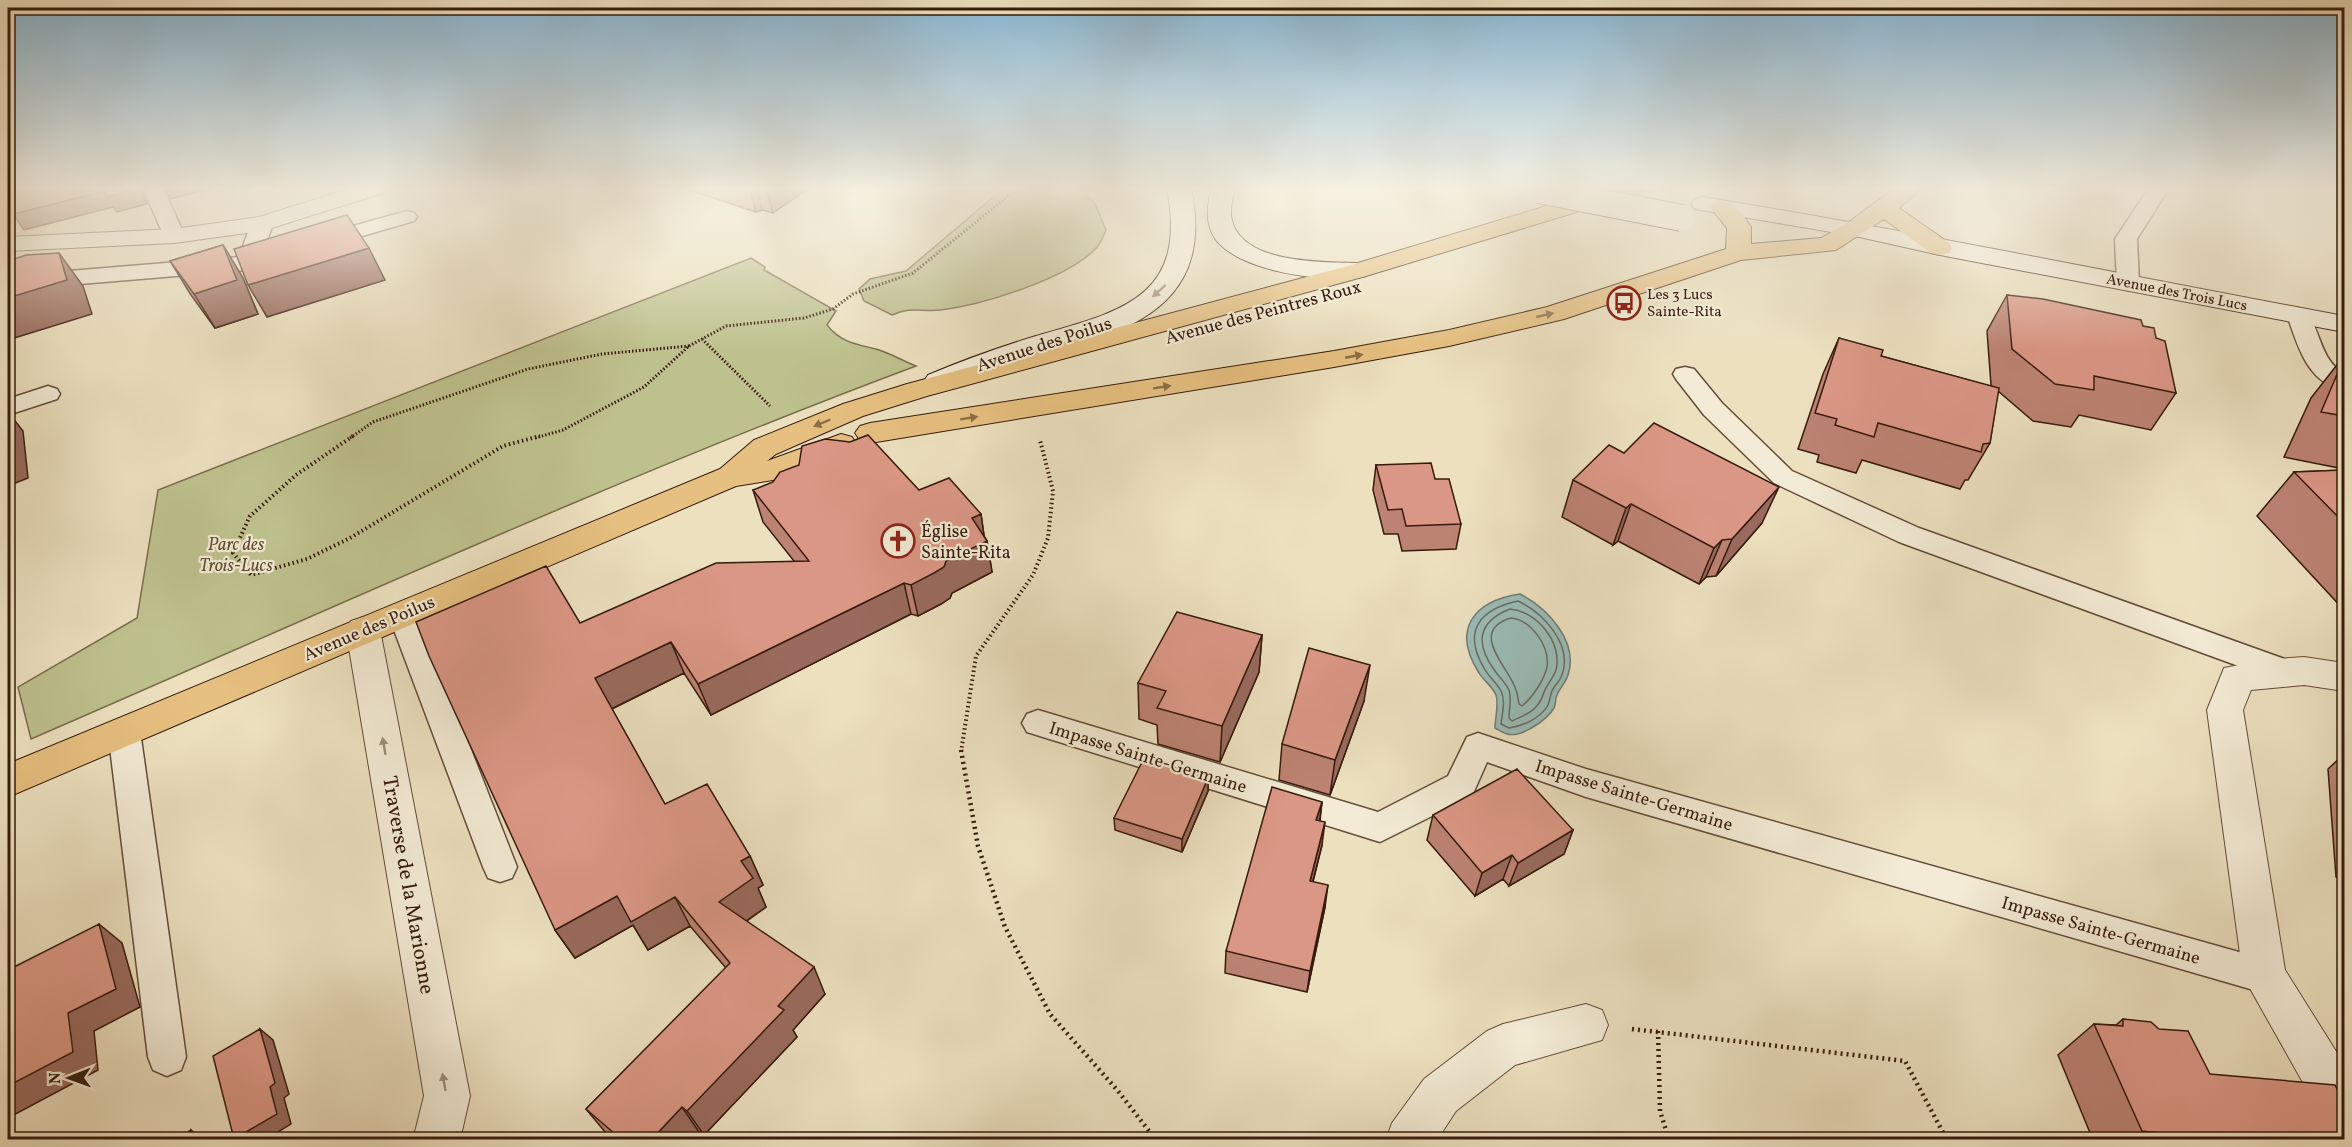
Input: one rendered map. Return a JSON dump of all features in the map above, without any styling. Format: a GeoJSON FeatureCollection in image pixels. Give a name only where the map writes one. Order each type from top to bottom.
{"type":"FeatureCollection","features":[{"type":"Feature","properties":{"kind":"main road"},"geometry":{"type":"LineString","coordinates":[[8,244],[59,242]]}},
{"type":"Feature","properties":{"kind":"main road","name":"Avenue des Poilus"},"geometry":{"type":"LineString","coordinates":[[8,781],[731,476],[768,472],[917,390],[971,367],[1120,319],[1146,302],[1167,283],[1179,265],[1184,242]]}},
{"type":"Feature","properties":{"kind":"main road"},"geometry":{"type":"LineString","coordinates":[[1231,242],[1248,255],[1270,263],[1301,269],[1357,271]]}},
{"type":"Feature","properties":{"kind":"main road","name":"Avenue des Peintres Roux"},"geometry":{"type":"LineString","coordinates":[[917,390],[1357,271],[1454,242]]}},
{"type":"Feature","properties":{"kind":"main road","name":"Avenue des Peintres Roux"},"geometry":{"type":"LineString","coordinates":[[861,422],[969,394],[1093,357],[1234,321],[1510,242]]}},
{"type":"Feature","properties":{"kind":"main road"},"geometry":{"type":"LineString","coordinates":[[861,422],[1032,408],[1449,338],[1555,313],[1734,242]]}},
{"type":"Feature","properties":{"kind":"main road"},"geometry":{"type":"LineString","coordinates":[[1765,242],[1827,245],[1833,242]]}},
{"type":"Feature","properties":{"kind":"main road","name":"Avenue des Trois Lucs"},"geometry":{"type":"LineString","coordinates":[[1911,242],[2344,324]]}},
{"type":"Feature","properties":{"kind":"main road"},"geometry":{"type":"LineString","coordinates":[[1931,242],[1940,248]]}},
{"type":"Feature","properties":{"kind":"main road","name":"Avenue des Trois Lucs"},"geometry":{"type":"LineString","coordinates":[[1827,245],[1940,248]]}},
{"type":"Feature","properties":{"kind":"main road","name":"Avenue des Poilus"},"geometry":{"type":"LineString","coordinates":[[731,476],[765,447],[861,422]]}},
{"type":"Feature","properties":{"kind":"main road","name":"Traverse de la Marionne"},"geometry":{"type":"LineString","coordinates":[[363,630],[447,1096],[436,1140]]}},
{"type":"Feature","properties":{"kind":"main road"},"geometry":{"type":"LineString","coordinates":[[2344,677],[2327,672],[2285,671],[2237,678],[2224,710],[2264,976],[2322,1072],[2344,1098]]}},
{"type":"Feature","properties":{"kind":"main road"},"geometry":{"type":"LineString","coordinates":[[1409,1140],[1440,1095],[1503,1046],[1586,1025]]}},
{"type":"Feature","properties":{"kind":"lane"},"geometry":{"type":"LineString","coordinates":[[248,263],[256,242]]}},
{"type":"Feature","properties":{"kind":"lane"},"geometry":{"type":"LineString","coordinates":[[8,283],[248,263],[322,242]]}},
{"type":"Feature","properties":{"kind":"lane"},"geometry":{"type":"LineString","coordinates":[[2126,242],[2128,283]]}},
{"type":"Feature","properties":{"kind":"lane"},"geometry":{"type":"LineString","coordinates":[[2298,315],[2317,364],[2336,381],[2344,384]]}},
{"type":"Feature","properties":{"kind":"lane"},"geometry":{"type":"LineString","coordinates":[[1685,374],[1713,410],[1783,477],[1909,535],[2285,671]]}},
{"type":"Feature","properties":{"kind":"lane"},"geometry":{"type":"LineString","coordinates":[[8,407],[48,394]]}},
{"type":"Feature","properties":{"kind":"lane"},"geometry":{"type":"LineString","coordinates":[[403,614],[500,867]]}},
{"type":"Feature","properties":{"kind":"lane","name":"Impasse Sainte-Germaine"},"geometry":{"type":"LineString","coordinates":[[1038,723],[1380,827],[1460,786],[1478,746],[1586,783],[2264,976]]}},
{"type":"Feature","properties":{"kind":"lane"},"geometry":{"type":"LineString","coordinates":[[124,731],[167,1057]]}},
{"type":"Feature","properties":{"kind":"path"},"geometry":{"type":"LineString","coordinates":[[689,346],[603,354],[528,369],[373,422],[296,475],[250,516],[233,553],[251,575],[307,559],[350,538],[418,495],[503,446],[562,430],[644,387],[689,346],[726,326],[804,318],[833,309],[854,294],[913,273],[952,242]]}},
{"type":"Feature","properties":{"kind":"path"},"geometry":{"type":"LineString","coordinates":[[702,339],[780,416],[765,447]]}},
{"type":"Feature","properties":{"kind":"path"},"geometry":{"type":"LineString","coordinates":[[1032,408],[1053,491],[1048,538],[1033,575],[976,656],[961,751],[978,846],[1005,927],[1050,1014],[1118,1090],[1156,1140]]}},
{"type":"Feature","properties":{"kind":"path"},"geometry":{"type":"LineString","coordinates":[[1669,1140],[1660,1111],[1658,1031],[1905,1061],[1947,1140]]}},
{"type":"Feature","properties":{"kind":"green space"},"geometry":{"type":"Polygon","coordinates":[[[941,242],[1101,242],[1085,258],[1068,269],[1025,288],[979,302],[941,310],[905,311],[892,315],[864,301],[859,289],[870,279],[906,271],[941,242]]]}},
{"type":"Feature","properties":{"kind":"green space","name":"Parc des Trois-Lucs"},"geometry":{"type":"Polygon","coordinates":[[[751,258],[765,267],[764,270],[836,311],[827,325],[837,335],[849,342],[881,351],[916,366],[581,500],[31,739],[18,687],[137,618],[158,490],[751,258]]]}},
{"type":"Feature","properties":{"kind":"water"},"geometry":{"type":"Polygon","coordinates":[[[1520,594],[1540,608],[1558,627],[1565,638],[1570,662],[1567,678],[1557,695],[1551,713],[1540,723],[1513,735],[1495,728],[1496,695],[1479,673],[1467,643],[1472,620],[1479,610],[1490,603],[1520,594]]]}},
{"type":"Feature","properties":{"kind":"building"},"geometry":{"type":"Polygon","coordinates":[[[259,242],[365,242],[369,248],[248,285],[234,249],[259,242]]]}},
{"type":"Feature","properties":{"kind":"building"},"geometry":{"type":"Polygon","coordinates":[[[223,245],[237,280],[194,294],[170,261],[223,245]]]}},
{"type":"Feature","properties":{"kind":"building"},"geometry":{"type":"Polygon","coordinates":[[[59,253],[67,280],[8,298],[8,261],[26,255],[59,253]]]}},
{"type":"Feature","properties":{"kind":"building"},"geometry":{"type":"Polygon","coordinates":[[[2007,295],[2043,299],[2141,320],[2143,326],[2154,328],[2156,338],[2165,341],[2176,393],[2094,376],[2094,390],[2055,384],[2012,349],[2007,295]]]}},
{"type":"Feature","properties":{"kind":"building"},"geometry":{"type":"Polygon","coordinates":[[[1839,338],[1883,350],[1881,356],[1999,388],[1990,443],[1983,444],[1981,452],[1878,423],[1874,437],[1835,425],[1837,419],[1815,413],[1839,338]]]}},
{"type":"Feature","properties":{"kind":"building"},"geometry":{"type":"Polygon","coordinates":[[[2344,358],[2344,416],[2321,412],[2344,358]]]}},
{"type":"Feature","properties":{"kind":"building"},"geometry":{"type":"Polygon","coordinates":[[[1654,423],[1779,487],[1732,539],[1722,540],[1714,548],[1631,504],[1626,508],[1573,480],[1609,445],[1624,453],[1654,423]]]}},
{"type":"Feature","properties":{"kind":"building"},"geometry":{"type":"Polygon","coordinates":[[[868,435],[919,490],[949,478],[981,514],[972,518],[987,541],[946,561],[944,567],[911,585],[904,583],[698,684],[671,642],[595,678],[665,804],[707,784],[750,856],[741,861],[753,878],[719,902],[814,967],[778,1006],[784,1010],[687,1111],[682,1107],[651,1140],[622,1140],[586,1109],[730,963],[675,897],[631,922],[617,896],[555,930],[429,656],[416,622],[546,566],[580,623],[716,563],[809,561],[753,490],[773,482],[780,472],[799,465],[802,446],[825,439],[850,442],[868,435]]]}},
{"type":"Feature","properties":{"kind":"building"},"geometry":{"type":"Polygon","coordinates":[[[1431,463],[1435,479],[1449,479],[1461,524],[1406,526],[1402,509],[1388,510],[1376,465],[1431,463]]]}},
{"type":"Feature","properties":{"kind":"building"},"geometry":{"type":"Polygon","coordinates":[[[2344,470],[2344,523],[2294,472],[2344,470]]]}},
{"type":"Feature","properties":{"kind":"building"},"geometry":{"type":"Polygon","coordinates":[[[1177,612],[1262,635],[1222,726],[1157,708],[1166,691],[1138,683],[1177,612]]]}},
{"type":"Feature","properties":{"kind":"building"},"geometry":{"type":"Polygon","coordinates":[[[1309,648],[1370,665],[1335,760],[1282,744],[1309,648]]]}},
{"type":"Feature","properties":{"kind":"building"},"geometry":{"type":"Polygon","coordinates":[[[1144,758],[1208,778],[1182,839],[1114,818],[1144,758]]]}},
{"type":"Feature","properties":{"kind":"building"},"geometry":{"type":"Polygon","coordinates":[[[1517,769],[1573,830],[1518,863],[1512,855],[1482,873],[1433,815],[1517,769]]]}},
{"type":"Feature","properties":{"kind":"building"},"geometry":{"type":"Polygon","coordinates":[[[1272,787],[1322,802],[1316,820],[1325,822],[1310,881],[1328,885],[1310,971],[1226,951],[1272,787]]]}},
{"type":"Feature","properties":{"kind":"building"},"geometry":{"type":"Polygon","coordinates":[[[99,924],[116,989],[68,1013],[73,1052],[8,1086],[8,970],[99,924]]]}},
{"type":"Feature","properties":{"kind":"building"},"geometry":{"type":"Polygon","coordinates":[[[2123,1019],[2151,1022],[2159,1029],[2188,1031],[2210,1074],[2335,1085],[2344,1103],[2344,1140],[2172,1140],[2169,1134],[2142,1131],[2094,1024],[2123,1026],[2123,1019]]]}},
{"type":"Feature","properties":{"kind":"building"},"geometry":{"type":"Polygon","coordinates":[[[260,1029],[275,1083],[270,1087],[277,1114],[234,1139],[213,1056],[260,1029]]]}},
{"type":"Feature","properties":{"kind":"building"},"geometry":{"type":"Polygon","coordinates":[[[191,1130],[193,1140],[175,1140],[191,1130]]]}},
{"type":"Feature","properties":{"kind":"place","name":"Les 3 Lucs Sainte-Rita"},"geometry":{"type":"Point","coordinates":[1624,303]}},
{"type":"Feature","properties":{"kind":"place","name":"Église Sainte-Rita"},"geometry":{"type":"Point","coordinates":[898,541]}}]}
